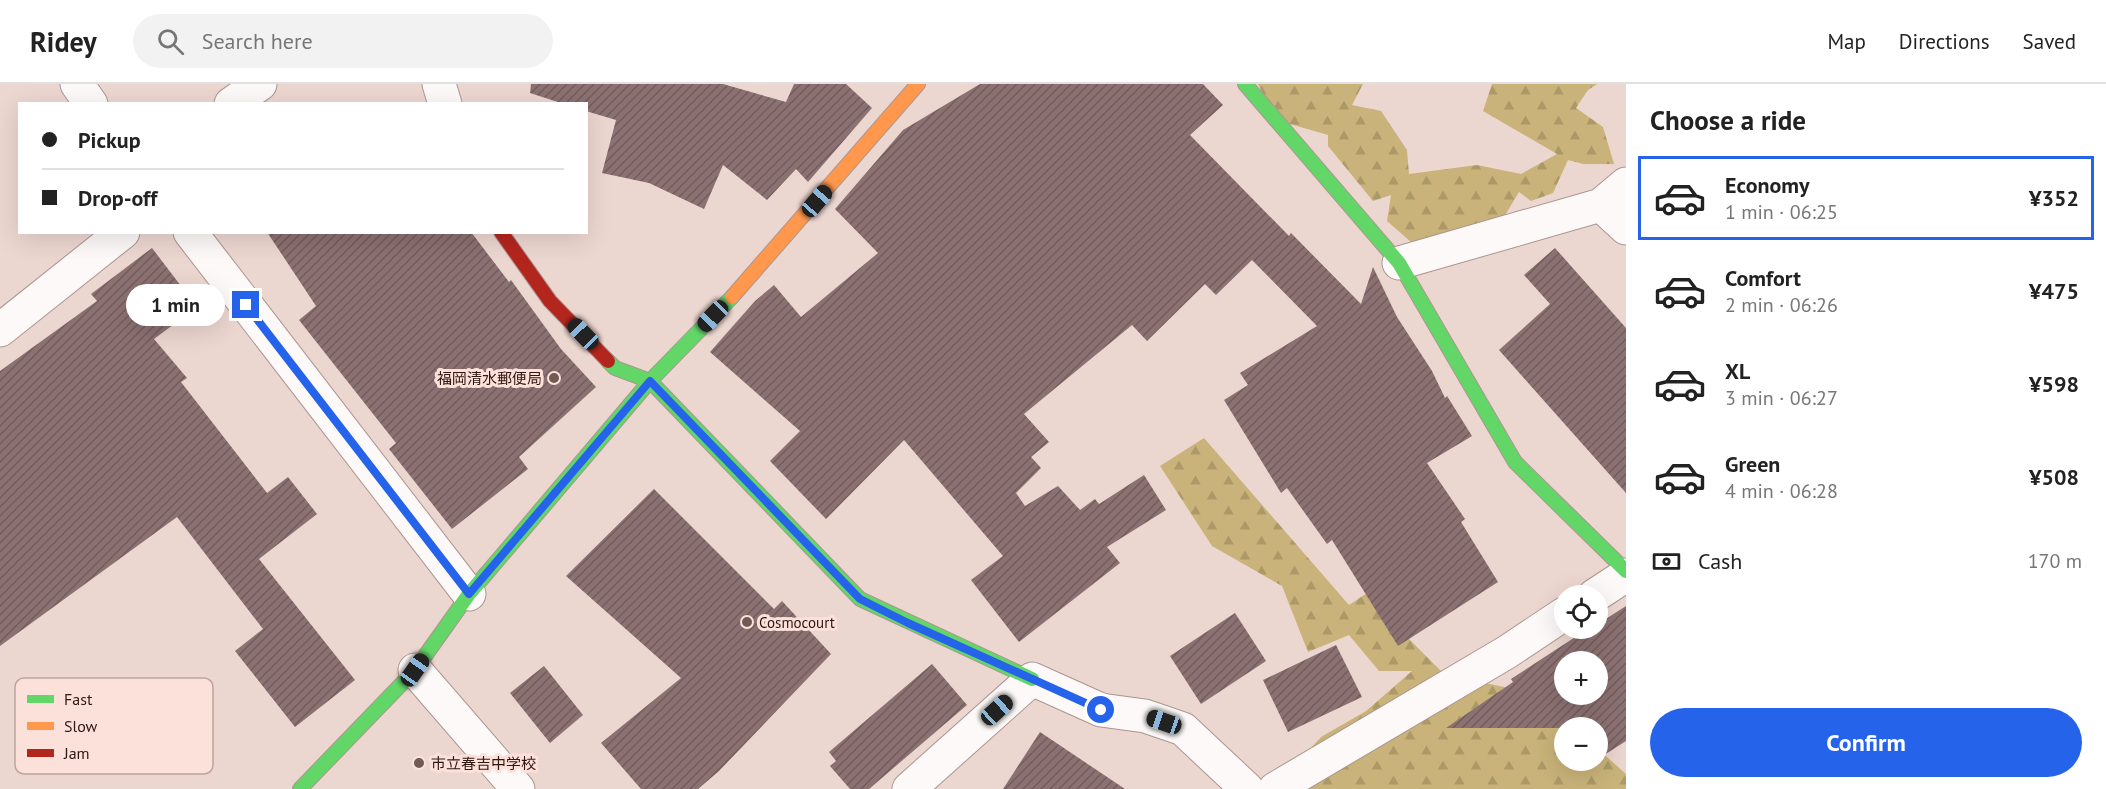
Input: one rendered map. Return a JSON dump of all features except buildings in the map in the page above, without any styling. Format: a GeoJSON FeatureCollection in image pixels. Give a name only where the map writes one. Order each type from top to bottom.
{"type":"FeatureCollection","features":[{"type":"Feature","properties":{"kind":"street"},"geometry":{"type":"LineString","coordinates":[[76,84],[90,102]]}},
{"type":"Feature","properties":{"kind":"street"},"geometry":{"type":"LineString","coordinates":[[234,102],[260,84]]}},
{"type":"Feature","properties":{"kind":"street"},"geometry":{"type":"LineString","coordinates":[[439,84],[444,102]]}},
{"type":"Feature","properties":{"kind":"street"},"geometry":{"type":"LineString","coordinates":[[300,789],[415,670],[469,594],[650,381],[745,284],[918,84]]}},
{"type":"Feature","properties":{"kind":"street"},"geometry":{"type":"LineString","coordinates":[[1245,84],[1399,263],[1515,462],[1626,573],[1608,586]]}},
{"type":"Feature","properties":{"kind":"street"},"geometry":{"type":"LineString","coordinates":[[1399,263],[1601,205],[1626,184]]}},
{"type":"Feature","properties":{"kind":"street"},"geometry":{"type":"LineString","coordinates":[[1601,205],[1626,228]]}},
{"type":"Feature","properties":{"kind":"street"},"geometry":{"type":"LineString","coordinates":[[0,330],[120,234]]}},
{"type":"Feature","properties":{"kind":"street"},"geometry":{"type":"LineString","coordinates":[[192,234],[469,594]]}},
{"type":"Feature","properties":{"kind":"street"},"geometry":{"type":"LineString","coordinates":[[502,234],[550,301],[615,368],[650,381],[860,599],[1101,710],[1144,716],[1183,729],[1247,789]]}},
{"type":"Feature","properties":{"kind":"street"},"geometry":{"type":"LineString","coordinates":[[1275,789],[1507,652],[1554,621]]}},
{"type":"Feature","properties":{"kind":"street"},"geometry":{"type":"LineString","coordinates":[[415,670],[519,789]]}},
{"type":"Feature","properties":{"kind":"street"},"geometry":{"type":"LineString","coordinates":[[909,789],[1032,679]]}},
{"type":"Feature","properties":{"kind":"green space"},"geometry":{"type":"Polygon","coordinates":[[[1258,84],[1363,84],[1352,105],[1381,111],[1407,150],[1409,174],[1477,165],[1521,174],[1557,154],[1483,111],[1492,84],[1597,84],[1588,90],[1576,108],[1603,127],[1614,164],[1583,164],[1568,160],[1553,193],[1531,201],[1519,192],[1495,232],[1419,249],[1387,221],[1391,195],[1373,201],[1328,146],[1328,135],[1276,120],[1258,84]]]}},
{"type":"Feature","properties":{"kind":"green space"},"geometry":{"type":"Polygon","coordinates":[[[1204,438],[1349,605],[1388,579],[1388,618],[1444,674],[1536,694],[1555,717],[1554,771],[1608,771],[1608,758],[1626,774],[1626,789],[1273,789],[1321,737],[1366,711],[1412,671],[1379,671],[1349,635],[1308,652],[1282,586],[1212,546],[1160,466],[1204,438]]]}},
{"type":"Feature","properties":{"kind":"traffic: fast"},"geometry":{"type":"LineString","coordinates":[[1245,84],[1399,263],[1515,462],[1626,571]]}},
{"type":"Feature","properties":{"kind":"traffic: fast"},"geometry":{"type":"LineString","coordinates":[[300,789],[415,670],[469,594],[650,381],[732,297]]}},
{"type":"Feature","properties":{"kind":"traffic: fast"},"geometry":{"type":"LineString","coordinates":[[608,361],[615,368],[650,381],[860,599],[1032,679]]}},
{"type":"Feature","properties":{"kind":"traffic: slow"},"geometry":{"type":"LineString","coordinates":[[732,297],[918,84]]}},
{"type":"Feature","properties":{"kind":"traffic: jam"},"geometry":{"type":"LineString","coordinates":[[502,234],[550,301],[608,361]]}},
{"type":"Feature","properties":{"kind":"place","name":"福岡清水郵便局"},"geometry":{"type":"Point","coordinates":[554,378]}},
{"type":"Feature","properties":{"kind":"place","name":"Cosmocourt"},"geometry":{"type":"Point","coordinates":[747,622]}},
{"type":"Feature","properties":{"kind":"place","name":"市立春吉中学校"},"geometry":{"type":"Point","coordinates":[419,763]}},
{"type":"Feature","properties":{"kind":"route"},"geometry":{"type":"LineString","coordinates":[[246,305],[469,594],[650,381],[860,599],[1101,710]]}}]}
